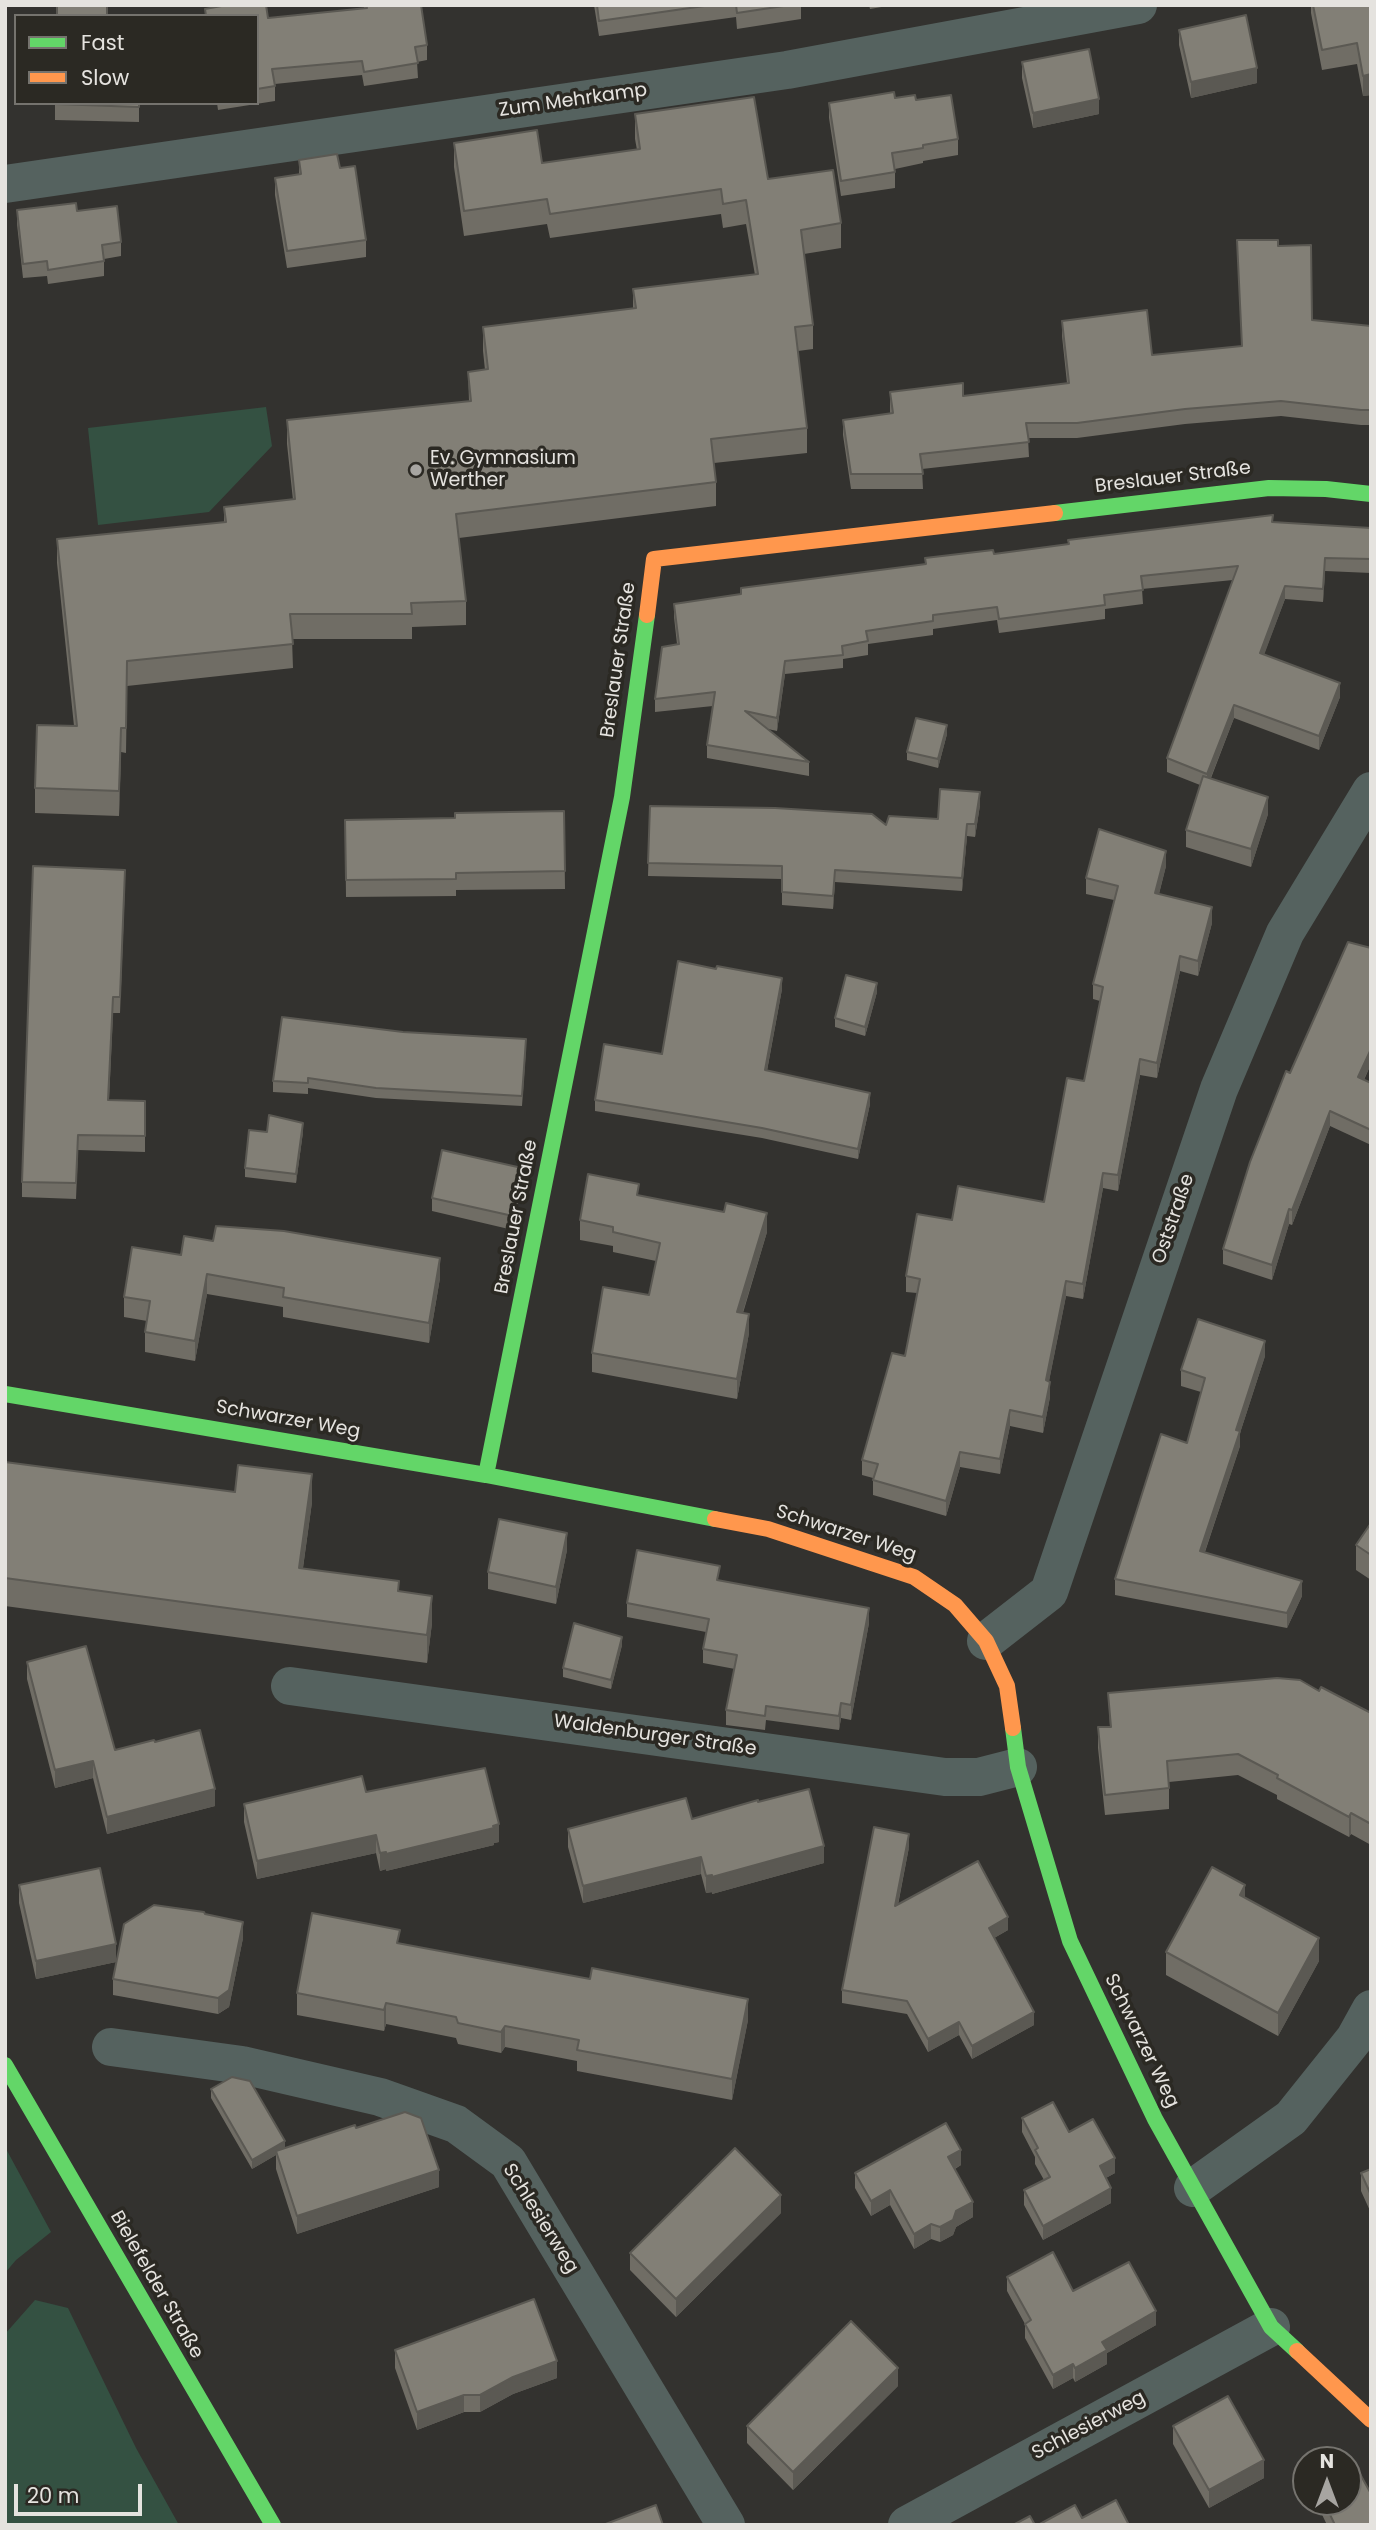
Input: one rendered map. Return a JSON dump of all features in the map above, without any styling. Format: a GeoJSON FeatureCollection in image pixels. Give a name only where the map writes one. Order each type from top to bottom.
{"type":"FeatureCollection","features":[{"type":"Feature","properties":{"kind":"street","name":"Zum Mehrkamp"},"geometry":{"type":"LineString","coordinates":[[5,184],[787,70],[1138,5]]}},
{"type":"Feature","properties":{"kind":"street","name":"Breslauer Straße"},"geometry":{"type":"LineString","coordinates":[[486,1475],[622,797],[654,559],[1269,488],[1326,489],[1371,494]]}},
{"type":"Feature","properties":{"kind":"street","name":"Oststraße"},"geometry":{"type":"LineString","coordinates":[[986,1641],[1049,1592],[1219,1089],[1285,933],[1371,791]]}},
{"type":"Feature","properties":{"kind":"street","name":"Schwarzer Weg"},"geometry":{"type":"LineString","coordinates":[[5,1394],[486,1475],[768,1529],[914,1577],[955,1605],[986,1641],[1007,1686],[1018,1767],[1070,1941],[1155,2119],[1271,2327],[1371,2420]]}},
{"type":"Feature","properties":{"kind":"street","name":"Waldenburger Straße"},"geometry":{"type":"LineString","coordinates":[[290,1686],[945,1777],[979,1777],[1018,1767]]}},
{"type":"Feature","properties":{"kind":"street"},"geometry":{"type":"LineString","coordinates":[[1193,2188],[1291,2118],[1355,2038],[1371,2009]]}},
{"type":"Feature","properties":{"kind":"street","name":"Schlesierweg"},"geometry":{"type":"LineString","coordinates":[[111,2047],[242,2065],[380,2097],[456,2124],[508,2162],[726,2525]]}},
{"type":"Feature","properties":{"kind":"street","name":"Bielefelder Straße"},"geometry":{"type":"LineString","coordinates":[[5,2064],[273,2525]]}},
{"type":"Feature","properties":{"kind":"street","name":"Schlesierweg"},"geometry":{"type":"LineString","coordinates":[[907,2525],[1271,2327]]}},
{"type":"Feature","properties":{"kind":"green space"},"geometry":{"type":"Polygon","coordinates":[[[266,407],[272,446],[209,512],[98,525],[88,428],[266,407]]]}},
{"type":"Feature","properties":{"kind":"green space"},"geometry":{"type":"Polygon","coordinates":[[[5,2147],[51,2232],[16,2260],[5,2273],[5,2147]]]}},
{"type":"Feature","properties":{"kind":"green space"},"geometry":{"type":"Polygon","coordinates":[[[35,2300],[68,2308],[136,2448],[179,2525],[5,2525],[5,2334],[35,2300]]]}},
{"type":"Feature","properties":{"kind":"building"},"geometry":{"type":"Polygon","coordinates":[[[57,5],[107,5],[107,14],[57,14],[57,5]]]}},
{"type":"Feature","properties":{"kind":"building"},"geometry":{"type":"Polygon","coordinates":[[[227,5],[266,5],[268,18],[367,8],[366,5],[421,5],[427,45],[415,47],[418,63],[364,72],[362,61],[272,69],[275,86],[259,89],[259,14],[206,14],[205,9],[227,5]]]}},
{"type":"Feature","properties":{"kind":"building"},"geometry":{"type":"Polygon","coordinates":[[[597,5],[711,5],[599,21],[597,5]]]}},
{"type":"Feature","properties":{"kind":"building"},"geometry":{"type":"Polygon","coordinates":[[[736,5],[790,5],[737,13],[736,5]]]}},
{"type":"Feature","properties":{"kind":"building"},"geometry":{"type":"Polygon","coordinates":[[[1313,5],[1371,5],[1371,74],[1363,76],[1357,43],[1322,50],[1313,5]]]}},
{"type":"Feature","properties":{"kind":"building"},"geometry":{"type":"Polygon","coordinates":[[[1246,15],[1257,68],[1191,82],[1179,30],[1246,15]]]}},
{"type":"Feature","properties":{"kind":"building"},"geometry":{"type":"Polygon","coordinates":[[[1089,49],[1099,99],[1033,113],[1022,62],[1089,49]]]}},
{"type":"Feature","properties":{"kind":"building"},"geometry":{"type":"Polygon","coordinates":[[[894,92],[895,98],[915,95],[916,100],[951,95],[958,139],[892,153],[895,172],[841,181],[829,103],[894,92]]]}},
{"type":"Feature","properties":{"kind":"building"},"geometry":{"type":"Polygon","coordinates":[[[754,97],[768,179],[833,170],[841,223],[801,230],[813,325],[795,327],[807,428],[711,439],[716,482],[456,514],[466,601],[411,603],[412,614],[290,614],[293,644],[127,661],[126,728],[121,728],[119,791],[35,788],[37,725],[77,726],[57,539],[226,522],[224,507],[295,499],[287,420],[471,401],[468,372],[488,369],[483,327],[636,308],[633,289],[758,274],[746,200],[723,204],[721,189],[550,214],[547,199],[464,211],[454,143],[537,130],[542,163],[640,149],[635,114],[754,97]]]}},
{"type":"Feature","properties":{"kind":"building"},"geometry":{"type":"Polygon","coordinates":[[[83,105],[139,105],[139,107],[83,105]]]}},
{"type":"Feature","properties":{"kind":"building"},"geometry":{"type":"Polygon","coordinates":[[[337,154],[340,168],[355,166],[366,240],[287,251],[275,178],[301,174],[299,160],[337,154]]]}},
{"type":"Feature","properties":{"kind":"building"},"geometry":{"type":"Polygon","coordinates":[[[76,203],[77,211],[117,206],[121,242],[102,245],[104,261],[48,270],[47,261],[23,264],[17,210],[76,203]]]}},
{"type":"Feature","properties":{"kind":"building"},"geometry":{"type":"Polygon","coordinates":[[[1237,240],[1278,240],[1278,246],[1311,245],[1312,320],[1371,326],[1371,410],[1281,401],[1185,409],[1077,423],[1026,423],[1029,442],[920,454],[923,474],[851,474],[843,420],[893,413],[890,392],[963,383],[963,396],[1069,383],[1062,321],[1147,310],[1152,355],[1242,346],[1237,240]]]}},
{"type":"Feature","properties":{"kind":"building"},"geometry":{"type":"Polygon","coordinates":[[[1273,515],[1272,522],[1371,528],[1371,559],[1325,558],[1323,589],[1285,586],[1260,653],[1340,683],[1319,736],[1234,705],[1207,774],[1167,758],[1238,566],[1141,576],[1143,590],[1104,595],[1105,605],[999,619],[997,607],[933,615],[933,621],[866,631],[868,641],[842,646],[843,655],[785,661],[777,718],[745,711],[809,762],[707,745],[715,692],[655,699],[662,647],[679,644],[674,604],[741,594],[741,588],[926,564],[925,558],[993,550],[994,554],[1069,544],[1068,540],[1273,515]]]}},
{"type":"Feature","properties":{"kind":"building"},"geometry":{"type":"Polygon","coordinates":[[[916,718],[947,725],[938,759],[907,752],[916,718]]]}},
{"type":"Feature","properties":{"kind":"building"},"geometry":{"type":"Polygon","coordinates":[[[1203,776],[1268,797],[1251,849],[1186,830],[1203,776]]]}},
{"type":"Feature","properties":{"kind":"building"},"geometry":{"type":"Polygon","coordinates":[[[940,789],[980,792],[975,824],[967,824],[962,878],[835,870],[833,896],[782,892],[782,866],[648,863],[650,806],[775,808],[872,814],[886,825],[889,816],[938,819],[940,789]]]}},
{"type":"Feature","properties":{"kind":"building"},"geometry":{"type":"Polygon","coordinates":[[[564,811],[565,871],[456,873],[456,879],[346,880],[345,820],[455,818],[455,813],[564,811]]]}},
{"type":"Feature","properties":{"kind":"building"},"geometry":{"type":"Polygon","coordinates":[[[1099,829],[1166,851],[1155,893],[1212,907],[1198,961],[1180,956],[1157,1063],[1140,1059],[1118,1175],[1103,1173],[1083,1284],[1066,1281],[1046,1380],[1050,1382],[1043,1417],[1010,1410],[1000,1459],[960,1452],[946,1501],[873,1480],[878,1464],[862,1460],[892,1353],[905,1356],[920,1279],[906,1276],[917,1214],[952,1220],[958,1186],[1044,1202],[1067,1078],[1084,1081],[1103,987],[1093,984],[1118,886],[1086,878],[1099,829]]]}},
{"type":"Feature","properties":{"kind":"building"},"geometry":{"type":"Polygon","coordinates":[[[33,866],[125,870],[120,997],[113,997],[108,1100],[145,1101],[145,1136],[78,1135],[76,1183],[22,1182],[33,866]]]}},
{"type":"Feature","properties":{"kind":"building"},"geometry":{"type":"Polygon","coordinates":[[[1348,942],[1371,948],[1371,1049],[1358,1077],[1371,1083],[1371,1130],[1330,1111],[1292,1210],[1289,1209],[1272,1265],[1223,1249],[1250,1162],[1286,1071],[1290,1073],[1348,942]]]}},
{"type":"Feature","properties":{"kind":"building"},"geometry":{"type":"Polygon","coordinates":[[[678,961],[782,978],[765,1070],[870,1093],[858,1149],[762,1128],[595,1100],[604,1044],[662,1054],[678,961]]]}},
{"type":"Feature","properties":{"kind":"building"},"geometry":{"type":"Polygon","coordinates":[[[846,975],[877,983],[865,1027],[835,1018],[846,975]]]}},
{"type":"Feature","properties":{"kind":"building"},"geometry":{"type":"Polygon","coordinates":[[[282,1017],[403,1032],[526,1039],[522,1096],[376,1088],[308,1078],[308,1083],[273,1081],[282,1017]]]}},
{"type":"Feature","properties":{"kind":"building"},"geometry":{"type":"Polygon","coordinates":[[[269,1115],[303,1123],[296,1174],[245,1168],[249,1130],[267,1132],[269,1115]]]}},
{"type":"Feature","properties":{"kind":"building"},"geometry":{"type":"Polygon","coordinates":[[[442,1150],[522,1168],[513,1216],[432,1198],[442,1150]]]}},
{"type":"Feature","properties":{"kind":"building"},"geometry":{"type":"Polygon","coordinates":[[[588,1174],[639,1184],[637,1195],[724,1212],[726,1203],[767,1213],[737,1312],[749,1314],[737,1379],[592,1353],[603,1287],[649,1295],[660,1243],[613,1232],[613,1227],[580,1220],[588,1174]]]}},
{"type":"Feature","properties":{"kind":"building"},"geometry":{"type":"Polygon","coordinates":[[[216,1226],[284,1231],[440,1258],[429,1323],[283,1297],[284,1288],[207,1274],[195,1341],[145,1332],[150,1301],[124,1297],[132,1247],[181,1255],[184,1236],[213,1241],[216,1226]]]}},
{"type":"Feature","properties":{"kind":"building"},"geometry":{"type":"Polygon","coordinates":[[[1198,1319],[1265,1341],[1236,1430],[1240,1431],[1200,1551],[1302,1581],[1287,1613],[1115,1579],[1161,1434],[1187,1443],[1205,1378],[1181,1370],[1198,1319]]]}},
{"type":"Feature","properties":{"kind":"building"},"geometry":{"type":"Polygon","coordinates":[[[5,1462],[235,1492],[238,1465],[312,1474],[299,1568],[399,1581],[398,1591],[432,1596],[427,1635],[5,1578],[5,1462]]]}},
{"type":"Feature","properties":{"kind":"building"},"geometry":{"type":"Polygon","coordinates":[[[499,1519],[567,1533],[556,1587],[488,1572],[499,1519]]]}},
{"type":"Feature","properties":{"kind":"building"},"geometry":{"type":"Polygon","coordinates":[[[1371,1523],[1371,1555],[1356,1545],[1371,1523]]]}},
{"type":"Feature","properties":{"kind":"building"},"geometry":{"type":"Polygon","coordinates":[[[637,1550],[720,1566],[717,1580],[869,1608],[851,1705],[841,1703],[839,1716],[766,1706],[765,1716],[726,1710],[737,1655],[703,1649],[709,1619],[627,1603],[637,1550]]]}},
{"type":"Feature","properties":{"kind":"building"},"geometry":{"type":"Polygon","coordinates":[[[574,1623],[622,1637],[611,1680],[563,1668],[574,1623]]]}},
{"type":"Feature","properties":{"kind":"building"},"geometry":{"type":"Polygon","coordinates":[[[86,1646],[115,1750],[200,1730],[215,1789],[107,1817],[93,1761],[55,1770],[27,1662],[86,1646]]]}},
{"type":"Feature","properties":{"kind":"building"},"geometry":{"type":"Polygon","coordinates":[[[1277,1678],[1300,1680],[1319,1691],[1321,1687],[1371,1713],[1371,1824],[1351,1813],[1349,1817],[1238,1754],[1167,1761],[1169,1788],[1105,1795],[1098,1727],[1111,1727],[1108,1693],[1277,1678]]]}},
{"type":"Feature","properties":{"kind":"building"},"geometry":{"type":"Polygon","coordinates":[[[485,1768],[499,1824],[493,1826],[494,1828],[386,1854],[380,1853],[376,1835],[257,1861],[244,1804],[362,1776],[366,1792],[485,1768]]]}},
{"type":"Feature","properties":{"kind":"building"},"geometry":{"type":"Polygon","coordinates":[[[809,1789],[824,1846],[712,1877],[706,1876],[701,1857],[583,1886],[568,1829],[686,1798],[692,1819],[809,1789]]]}},
{"type":"Feature","properties":{"kind":"building"},"geometry":{"type":"Polygon","coordinates":[[[874,1827],[909,1834],[895,1906],[978,1861],[1008,1917],[989,1928],[1034,2012],[972,2046],[959,2022],[928,2039],[907,2001],[842,1990],[874,1827]]]}},
{"type":"Feature","properties":{"kind":"building"},"geometry":{"type":"Polygon","coordinates":[[[1212,1867],[1245,1885],[1240,1895],[1319,1938],[1278,2013],[1166,1952],[1212,1867]]]}},
{"type":"Feature","properties":{"kind":"building"},"geometry":{"type":"Polygon","coordinates":[[[100,1868],[116,1944],[36,1961],[19,1885],[100,1868]]]}},
{"type":"Feature","properties":{"kind":"building"},"geometry":{"type":"Polygon","coordinates":[[[154,1905],[204,1912],[243,1922],[229,1990],[218,1998],[113,1979],[124,1924],[154,1905]]]}},
{"type":"Feature","properties":{"kind":"building"},"geometry":{"type":"Polygon","coordinates":[[[312,1913],[400,1930],[397,1943],[590,1979],[592,1968],[748,1999],[732,2079],[577,2050],[579,2040],[505,2026],[501,2032],[458,2023],[456,2017],[386,2003],[384,2010],[297,1993],[312,1913]]]}},
{"type":"Feature","properties":{"kind":"building"},"geometry":{"type":"Polygon","coordinates":[[[232,2077],[250,2081],[285,2141],[252,2160],[211,2089],[232,2077]]]}},
{"type":"Feature","properties":{"kind":"building"},"geometry":{"type":"Polygon","coordinates":[[[1053,2102],[1069,2132],[1093,2119],[1115,2158],[1100,2166],[1111,2188],[1043,2226],[1024,2190],[1050,2177],[1022,2118],[1053,2102]]]}},
{"type":"Feature","properties":{"kind":"building"},"geometry":{"type":"Polygon","coordinates":[[[405,2112],[421,2118],[439,2170],[297,2216],[276,2151],[405,2112]]]}},
{"type":"Feature","properties":{"kind":"building"},"geometry":{"type":"Polygon","coordinates":[[[946,2123],[961,2150],[948,2157],[973,2202],[956,2211],[953,2220],[940,2227],[931,2224],[914,2234],[890,2190],[871,2201],[855,2173],[946,2123]]]}},
{"type":"Feature","properties":{"kind":"building"},"geometry":{"type":"Polygon","coordinates":[[[735,2148],[781,2195],[676,2299],[630,2253],[735,2148]]]}},
{"type":"Feature","properties":{"kind":"building"},"geometry":{"type":"Polygon","coordinates":[[[1371,2169],[1371,2195],[1361,2173],[1371,2169]]]}},
{"type":"Feature","properties":{"kind":"building"},"geometry":{"type":"Polygon","coordinates":[[[1053,2252],[1073,2291],[1129,2262],[1156,2311],[1102,2342],[1107,2350],[1075,2368],[1073,2364],[1053,2375],[1025,2324],[1031,2320],[1007,2277],[1053,2252]]]}},
{"type":"Feature","properties":{"kind":"building"},"geometry":{"type":"Polygon","coordinates":[[[534,2299],[557,2361],[513,2377],[480,2395],[464,2395],[417,2412],[395,2350],[534,2299]]]}},
{"type":"Feature","properties":{"kind":"building"},"geometry":{"type":"Polygon","coordinates":[[[851,2321],[898,2368],[793,2472],[747,2426],[851,2321]]]}},
{"type":"Feature","properties":{"kind":"building"},"geometry":{"type":"Polygon","coordinates":[[[1228,2396],[1264,2460],[1209,2490],[1173,2426],[1228,2396]]]}},
{"type":"Feature","properties":{"kind":"building"},"geometry":{"type":"Polygon","coordinates":[[[1362,2478],[1371,2492],[1371,2525],[1335,2525],[1331,2516],[1362,2516],[1362,2478]]]}},
{"type":"Feature","properties":{"kind":"building"},"geometry":{"type":"Polygon","coordinates":[[[1116,2500],[1129,2525],[1038,2525],[1075,2505],[1082,2518],[1116,2500]]]}},
{"type":"Feature","properties":{"kind":"building"},"geometry":{"type":"Polygon","coordinates":[[[656,2505],[663,2525],[603,2525],[656,2505]]]}},
{"type":"Feature","properties":{"kind":"building"},"geometry":{"type":"Polygon","coordinates":[[[1030,2516],[1035,2525],[1013,2525],[1030,2516]]]}},
{"type":"Feature","properties":{"kind":"traffic: fast"},"geometry":{"type":"LineString","coordinates":[[1055,513],[1269,488],[1326,489],[1371,494]]}},
{"type":"Feature","properties":{"kind":"traffic: fast"},"geometry":{"type":"LineString","coordinates":[[486,1475],[622,797],[647,615]]}},
{"type":"Feature","properties":{"kind":"traffic: fast"},"geometry":{"type":"LineString","coordinates":[[5,1394],[486,1475],[715,1519]]}},
{"type":"Feature","properties":{"kind":"traffic: fast"},"geometry":{"type":"LineString","coordinates":[[1013,1728],[1018,1767],[1070,1941],[1155,2119],[1271,2327],[1297,2351]]}},
{"type":"Feature","properties":{"kind":"traffic: fast"},"geometry":{"type":"LineString","coordinates":[[5,2065],[273,2525]]}},
{"type":"Feature","properties":{"kind":"traffic: slow"},"geometry":{"type":"LineString","coordinates":[[647,615],[654,559],[1055,513]]}},
{"type":"Feature","properties":{"kind":"traffic: slow"},"geometry":{"type":"LineString","coordinates":[[715,1519],[768,1529],[914,1577],[955,1605],[986,1641],[1007,1686],[1013,1728]]}},
{"type":"Feature","properties":{"kind":"traffic: slow"},"geometry":{"type":"LineString","coordinates":[[1297,2351],[1371,2420]]}},
{"type":"Feature","properties":{"kind":"place","name":"Ev. Gymnasium Werther"},"geometry":{"type":"Point","coordinates":[416,470]}}]}
